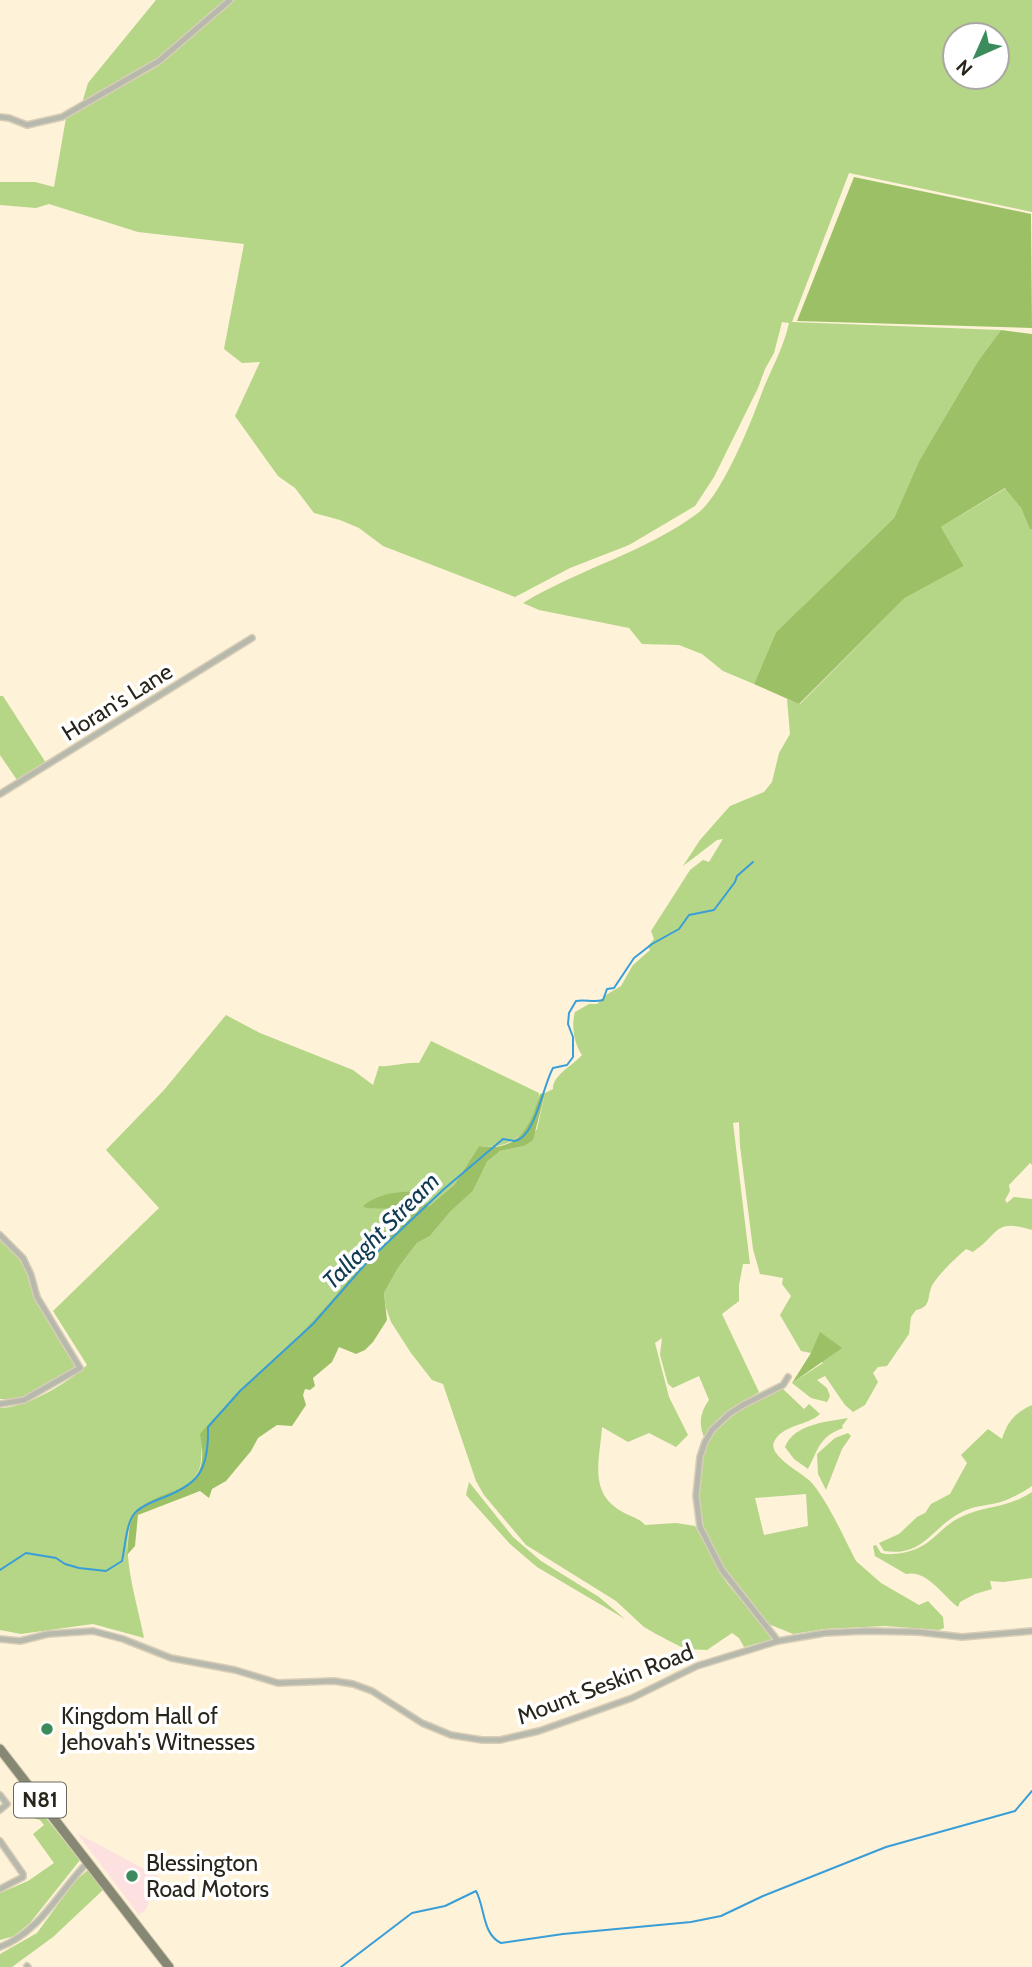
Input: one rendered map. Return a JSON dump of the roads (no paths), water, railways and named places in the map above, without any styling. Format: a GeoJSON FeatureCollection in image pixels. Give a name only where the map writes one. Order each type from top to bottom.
{"type":"FeatureCollection","features":[{"type":"Feature","properties":{"kind":"main road","name":"N81"},"geometry":{"type":"LineString","coordinates":[[0,1749],[169,1967]]}},
{"type":"Feature","properties":{"kind":"street"},"geometry":{"type":"LineString","coordinates":[[0,117],[27,125],[62,117],[150,67],[230,0]]}},
{"type":"Feature","properties":{"kind":"street","name":"Horan's Lane"},"geometry":{"type":"LineString","coordinates":[[0,794],[252,638]]}},
{"type":"Feature","properties":{"kind":"street"},"geometry":{"type":"LineString","coordinates":[[0,1235],[23,1258],[37,1297],[80,1368],[24,1400],[0,1404]]}},
{"type":"Feature","properties":{"kind":"street"},"geometry":{"type":"LineString","coordinates":[[778,1641],[775,1634],[741,1596],[716,1559],[700,1527],[696,1496],[700,1457],[712,1430],[729,1415],[783,1385],[788,1377]]}},
{"type":"Feature","properties":{"kind":"street","name":"Mount Seskin Road"},"geometry":{"type":"LineString","coordinates":[[0,1639],[20,1641],[48,1634],[93,1631],[171,1657],[235,1670],[278,1683],[334,1681],[353,1684],[372,1691],[422,1723],[451,1735],[500,1740],[539,1731],[632,1698],[697,1666],[778,1641],[825,1633],[865,1631],[907,1631],[962,1637],[1032,1631]]}},
{"type":"Feature","properties":{"kind":"street"},"geometry":{"type":"LineString","coordinates":[[0,1794],[7,1804],[0,1810]]}},
{"type":"Feature","properties":{"kind":"street"},"geometry":{"type":"LineString","coordinates":[[0,1841],[23,1877],[0,1889]]}},
{"type":"Feature","properties":{"kind":"street"},"geometry":{"type":"LineString","coordinates":[[0,1947],[27,1933],[88,1861]]}},
{"type":"Feature","properties":{"kind":"waterway","name":"Tallaght Stream"},"geometry":{"type":"LineString","coordinates":[[0,1570],[26,1553],[56,1558],[79,1568],[106,1571],[122,1561],[131,1518],[139,1509],[183,1488],[199,1474],[206,1455],[208,1427],[240,1391],[313,1324],[369,1260],[444,1189],[503,1139],[514,1141],[528,1131],[553,1068],[567,1065],[573,1057],[573,1037],[568,1024],[569,1013],[576,1001],[603,1000],[607,989],[614,988],[634,958],[679,929],[689,915],[714,910],[737,876],[753,862]]}},
{"type":"Feature","properties":{"kind":"waterway"},"geometry":{"type":"LineString","coordinates":[[341,1967],[412,1913],[445,1906],[476,1891],[487,1927],[501,1943],[563,1934],[691,1922],[721,1916],[763,1896],[886,1847],[1015,1811],[1032,1791]]}},
{"type":"Feature","properties":{"kind":"place","name":"Kingdom Hall of Jehovah's Witnesses"},"geometry":{"type":"Point","coordinates":[47,1729]}},
{"type":"Feature","properties":{"kind":"place","name":"Blessington Road Motors"},"geometry":{"type":"Point","coordinates":[132,1876]}}]}
